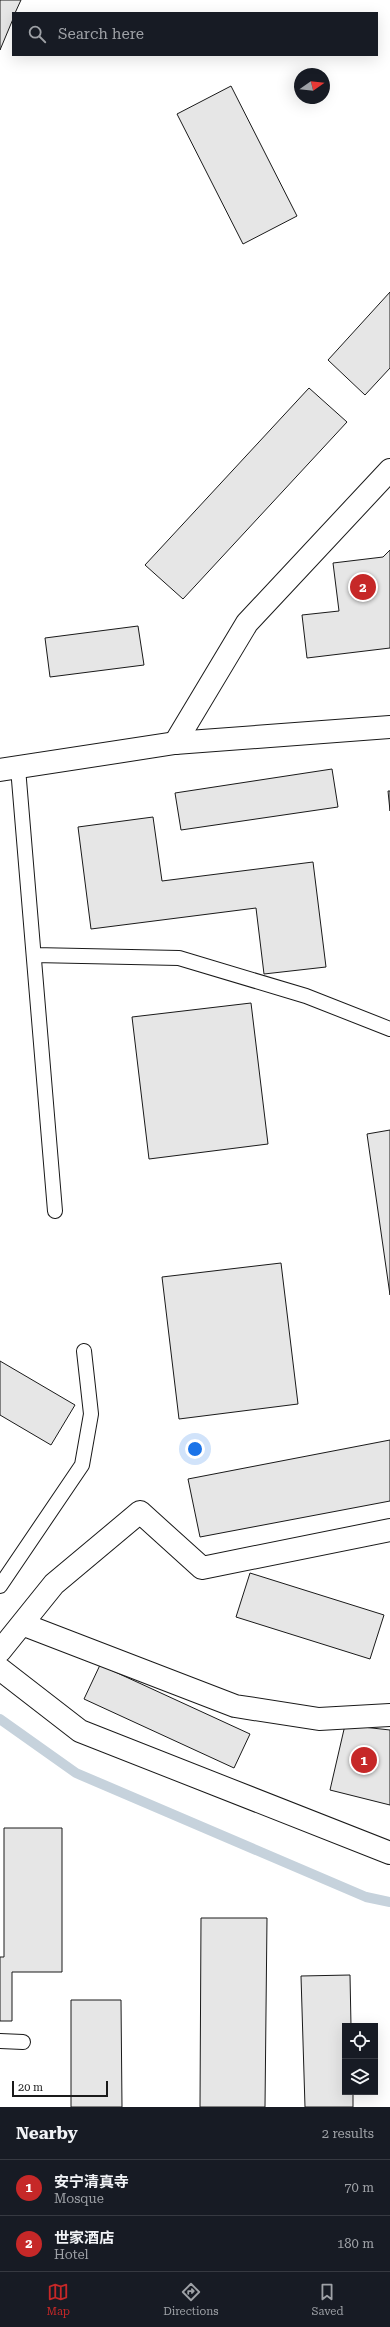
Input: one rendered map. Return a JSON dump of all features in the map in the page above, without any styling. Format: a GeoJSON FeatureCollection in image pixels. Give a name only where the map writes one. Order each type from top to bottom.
{"type":"FeatureCollection","features":[{"type":"Feature","properties":{"kind":"street"},"geometry":{"type":"LineString","coordinates":[[175,743],[247,623],[390,470]]}},
{"type":"Feature","properties":{"kind":"street"},"geometry":{"type":"LineString","coordinates":[[9,769],[175,743],[390,726]]}},
{"type":"Feature","properties":{"kind":"street"},"geometry":{"type":"LineString","coordinates":[[0,1651],[54,1584],[140,1512],[202,1568],[390,1530]]}},
{"type":"Feature","properties":{"kind":"street"},"geometry":{"type":"LineString","coordinates":[[22,1624],[235,1706],[319,1719],[390,1715]]}},
{"type":"Feature","properties":{"kind":"street"},"geometry":{"type":"LineString","coordinates":[[0,1669],[80,1731],[373,1848],[390,1853]]}},
{"type":"Feature","properties":{"kind":"lane"},"geometry":{"type":"LineString","coordinates":[[9,769],[34,955],[55,1211]]}},
{"type":"Feature","properties":{"kind":"lane"},"geometry":{"type":"LineString","coordinates":[[34,955],[179,958],[306,996],[390,1029]]}},
{"type":"Feature","properties":{"kind":"lane"},"geometry":{"type":"LineString","coordinates":[[0,1586],[82,1465],[92,1414],[84,1351]]}},
{"type":"Feature","properties":{"kind":"lane"},"geometry":{"type":"LineString","coordinates":[[0,2041],[23,2042]]}},
{"type":"Feature","properties":{"kind":"building"},"geometry":{"type":"Polygon","coordinates":[[[0,0],[21,0],[15,12],[12,12],[12,21],[0,50],[0,0]]]}},
{"type":"Feature","properties":{"kind":"building"},"geometry":{"type":"Polygon","coordinates":[[[231,86],[297,216],[243,244],[177,114],[231,86]]]}},
{"type":"Feature","properties":{"kind":"building"},"geometry":{"type":"Polygon","coordinates":[[[390,292],[390,368],[365,395],[328,360],[390,292]]]}},
{"type":"Feature","properties":{"kind":"building"},"geometry":{"type":"Polygon","coordinates":[[[309,388],[347,422],[183,599],[145,565],[309,388]]]}},
{"type":"Feature","properties":{"kind":"building"},"geometry":{"type":"Polygon","coordinates":[[[390,550],[390,648],[307,658],[302,615],[339,611],[333,563],[383,557],[390,550]]]}},
{"type":"Feature","properties":{"kind":"building"},"geometry":{"type":"Polygon","coordinates":[[[138,626],[144,665],[50,677],[45,638],[138,626]]]}},
{"type":"Feature","properties":{"kind":"building"},"geometry":{"type":"Polygon","coordinates":[[[332,769],[338,807],[181,830],[175,793],[332,769]]]}},
{"type":"Feature","properties":{"kind":"building"},"geometry":{"type":"Polygon","coordinates":[[[388,791],[390,791],[390,811],[388,791]]]}},
{"type":"Feature","properties":{"kind":"building"},"geometry":{"type":"Polygon","coordinates":[[[153,817],[162,881],[313,862],[326,967],[264,974],[256,908],[91,929],[78,827],[153,817]]]}},
{"type":"Feature","properties":{"kind":"building"},"geometry":{"type":"Polygon","coordinates":[[[251,1003],[268,1144],[149,1159],[132,1017],[251,1003]]]}},
{"type":"Feature","properties":{"kind":"building"},"geometry":{"type":"Polygon","coordinates":[[[390,1130],[390,1295],[367,1134],[390,1130]]]}},
{"type":"Feature","properties":{"kind":"building"},"geometry":{"type":"Polygon","coordinates":[[[281,1263],[298,1404],[179,1419],[162,1277],[281,1263]]]}},
{"type":"Feature","properties":{"kind":"building"},"geometry":{"type":"Polygon","coordinates":[[[0,1361],[75,1405],[51,1445],[0,1415],[0,1361]]]}},
{"type":"Feature","properties":{"kind":"building"},"geometry":{"type":"Polygon","coordinates":[[[390,1440],[390,1501],[200,1537],[188,1479],[390,1440]]]}},
{"type":"Feature","properties":{"kind":"building"},"geometry":{"type":"Polygon","coordinates":[[[250,1573],[384,1615],[370,1659],[236,1617],[250,1573]]]}},
{"type":"Feature","properties":{"kind":"building"},"geometry":{"type":"Polygon","coordinates":[[[100,1665],[250,1734],[234,1768],[84,1699],[100,1665]]]}},
{"type":"Feature","properties":{"kind":"building"},"geometry":{"type":"Polygon","coordinates":[[[345,1725],[390,1730],[390,1805],[330,1790],[345,1725]]]}},
{"type":"Feature","properties":{"kind":"building"},"geometry":{"type":"Polygon","coordinates":[[[4,1828],[62,1828],[62,1972],[12,1972],[12,2021],[0,2021],[0,1957],[4,1957],[4,1828]]]}},
{"type":"Feature","properties":{"kind":"building"},"geometry":{"type":"Polygon","coordinates":[[[201,1918],[267,1918],[265,2107],[200,2107],[201,1918]]]}},
{"type":"Feature","properties":{"kind":"building"},"geometry":{"type":"Polygon","coordinates":[[[350,1975],[351,2023],[342,2023],[342,2095],[353,2095],[353,2107],[305,2107],[301,1976],[350,1975]]]}},
{"type":"Feature","properties":{"kind":"building"},"geometry":{"type":"Polygon","coordinates":[[[71,2000],[121,2000],[122,2107],[71,2107],[71,2000]]]}},
{"type":"Feature","properties":{"kind":"waterway"},"geometry":{"type":"LineString","coordinates":[[0,1719],[76,1773],[366,1897],[390,1902]]}},
{"type":"Feature","properties":{"kind":"place","name":"世家酒店"},"geometry":{"type":"Point","coordinates":[363,587]}},
{"type":"Feature","properties":{"kind":"place","name":"安宁清真寺"},"geometry":{"type":"Point","coordinates":[364,1760]}}]}
